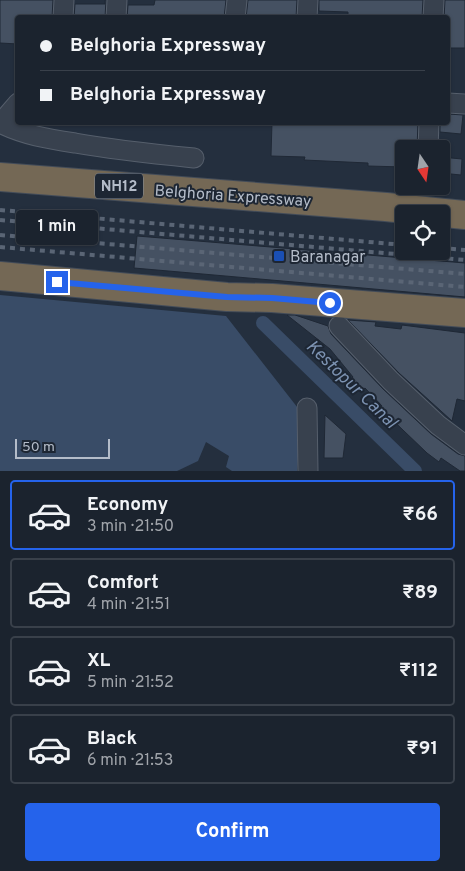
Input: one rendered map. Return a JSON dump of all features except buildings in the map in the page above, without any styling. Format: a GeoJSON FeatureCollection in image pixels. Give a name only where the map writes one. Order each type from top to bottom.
{"type":"FeatureCollection","features":[{"type":"Feature","properties":{"kind":"highway","name":"Belghoria Expressway"},"geometry":{"type":"LineString","coordinates":[[0,177],[465,215]]}},
{"type":"Feature","properties":{"kind":"highway"},"geometry":{"type":"LineString","coordinates":[[0,276],[227,297],[272,298],[465,313]]}},
{"type":"Feature","properties":{"kind":"street"},"geometry":{"type":"LineString","coordinates":[[63,15],[64,0]]}},
{"type":"Feature","properties":{"kind":"street"},"geometry":{"type":"LineString","coordinates":[[116,15],[117,0]]}},
{"type":"Feature","properties":{"kind":"street"},"geometry":{"type":"LineString","coordinates":[[235,15],[236,0]]}},
{"type":"Feature","properties":{"kind":"street"},"geometry":{"type":"LineString","coordinates":[[307,15],[308,0]]}},
{"type":"Feature","properties":{"kind":"street"},"geometry":{"type":"LineString","coordinates":[[433,15],[434,0]]}},
{"type":"Feature","properties":{"kind":"street"},"geometry":{"type":"LineString","coordinates":[[450,103],[465,104]]}},
{"type":"Feature","properties":{"kind":"street"},"geometry":{"type":"LineString","coordinates":[[5,118],[21,132],[52,140],[194,158]]}},
{"type":"Feature","properties":{"kind":"street"},"geometry":{"type":"LineString","coordinates":[[429,140],[430,125]]}},
{"type":"Feature","properties":{"kind":"street"},"geometry":{"type":"LineString","coordinates":[[338,326],[391,381],[438,425],[465,445]]}},
{"type":"Feature","properties":{"kind":"street"},"geometry":{"type":"LineString","coordinates":[[307,408],[308,471]]}},
{"type":"Feature","properties":{"kind":"water"},"geometry":{"type":"Polygon","coordinates":[[[0,295],[226,316],[301,412],[297,471],[232,471],[226,467],[229,456],[206,442],[198,461],[177,471],[0,471],[0,295]]]}},
{"type":"Feature","properties":{"kind":"waterway","name":"Kestopur Canal"},"geometry":{"type":"LineString","coordinates":[[263,323],[415,471]]}},
{"type":"Feature","properties":{"kind":"railway"},"geometry":{"type":"LineString","coordinates":[[0,210],[395,244]]}},
{"type":"Feature","properties":{"kind":"railway"},"geometry":{"type":"LineString","coordinates":[[0,220],[465,260]]}},
{"type":"Feature","properties":{"kind":"railway"},"geometry":{"type":"LineString","coordinates":[[0,235],[465,274]]}},
{"type":"Feature","properties":{"kind":"railway"},"geometry":{"type":"LineString","coordinates":[[0,247],[465,287]]}},
{"type":"Feature","properties":{"kind":"railway"},"geometry":{"type":"LineString","coordinates":[[450,249],[465,250]]}},
{"type":"Feature","properties":{"kind":"place","name":"Baranagar"},"geometry":{"type":"Point","coordinates":[279,256]}},
{"type":"Feature","properties":{"kind":"route"},"geometry":{"type":"LineString","coordinates":[[57,282],[227,297],[272,298],[330,303]]}}]}
